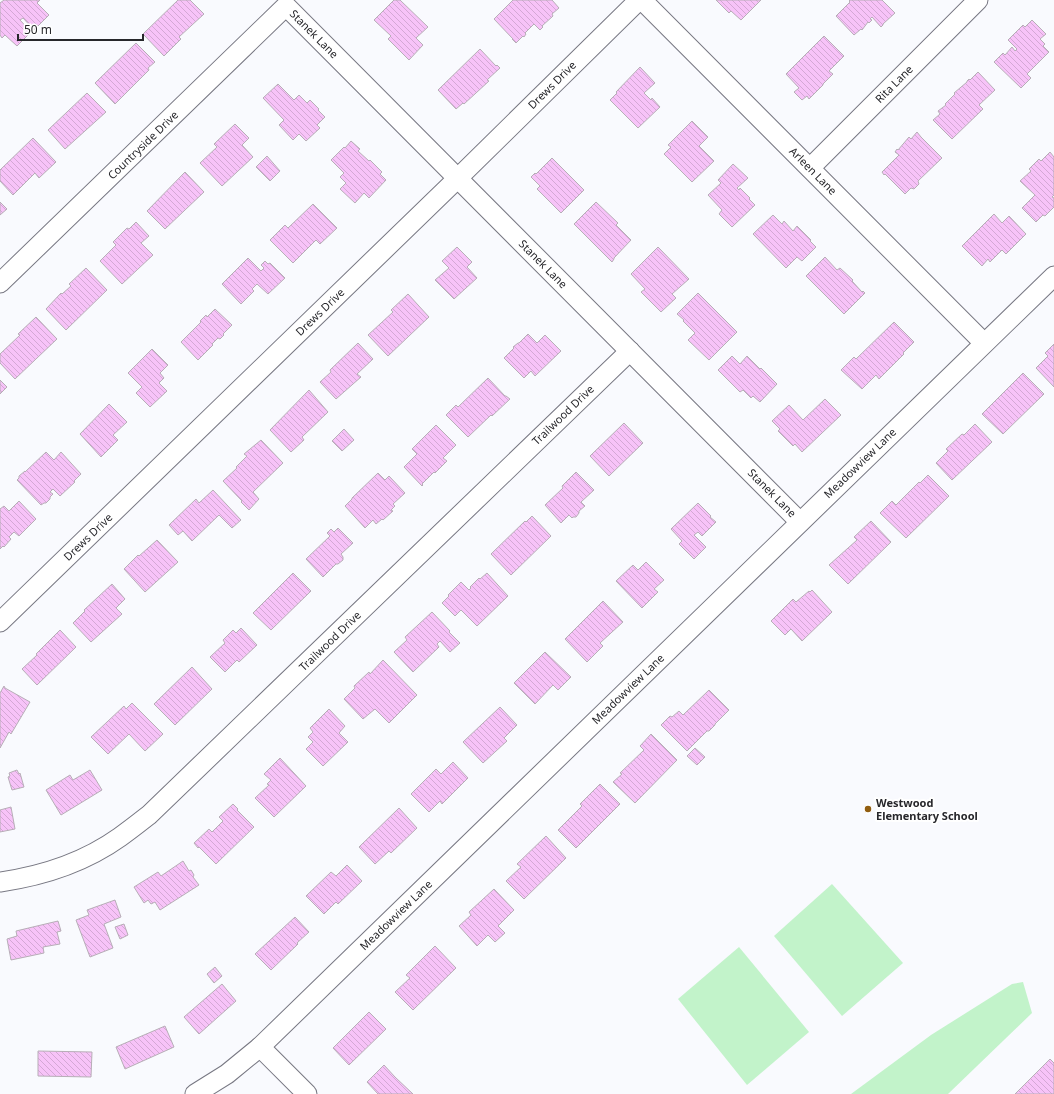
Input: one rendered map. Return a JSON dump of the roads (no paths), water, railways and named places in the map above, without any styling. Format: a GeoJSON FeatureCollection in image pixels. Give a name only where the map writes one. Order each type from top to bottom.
{"type":"FeatureCollection","features":[{"type":"Feature","properties":{"kind":"street","name":"Drews Drive"},"geometry":{"type":"LineString","coordinates":[[0,622],[458,178],[639,0]]}},
{"type":"Feature","properties":{"kind":"street","name":"Arleen Lane"},"geometry":{"type":"LineString","coordinates":[[642,0],[984,342]]}},
{"type":"Feature","properties":{"kind":"street","name":"Rita Lane"},"geometry":{"type":"LineString","coordinates":[[810,168],[978,0]]}},
{"type":"Feature","properties":{"kind":"street","name":"Stanek Lane"},"geometry":{"type":"LineString","coordinates":[[286,6],[800,522]]}},
{"type":"Feature","properties":{"kind":"street","name":"Countryside Drive"},"geometry":{"type":"LineString","coordinates":[[0,283],[286,6]]}},
{"type":"Feature","properties":{"kind":"street","name":"Meadowview Lane"},"geometry":{"type":"LineString","coordinates":[[195,1094],[227,1074],[260,1047],[984,342],[1054,276]]}},
{"type":"Feature","properties":{"kind":"street","name":"Trailwood Drive"},"geometry":{"type":"LineString","coordinates":[[0,882],[18,880],[53,870],[86,856],[119,838],[149,815],[630,351]]}},
{"type":"Feature","properties":{"kind":"street"},"geometry":{"type":"LineString","coordinates":[[260,1047],[307,1094]]}},
{"type":"Feature","properties":{"kind":"place","name":"Westwood Elementary School"},"geometry":{"type":"Point","coordinates":[868,809]}}]}
